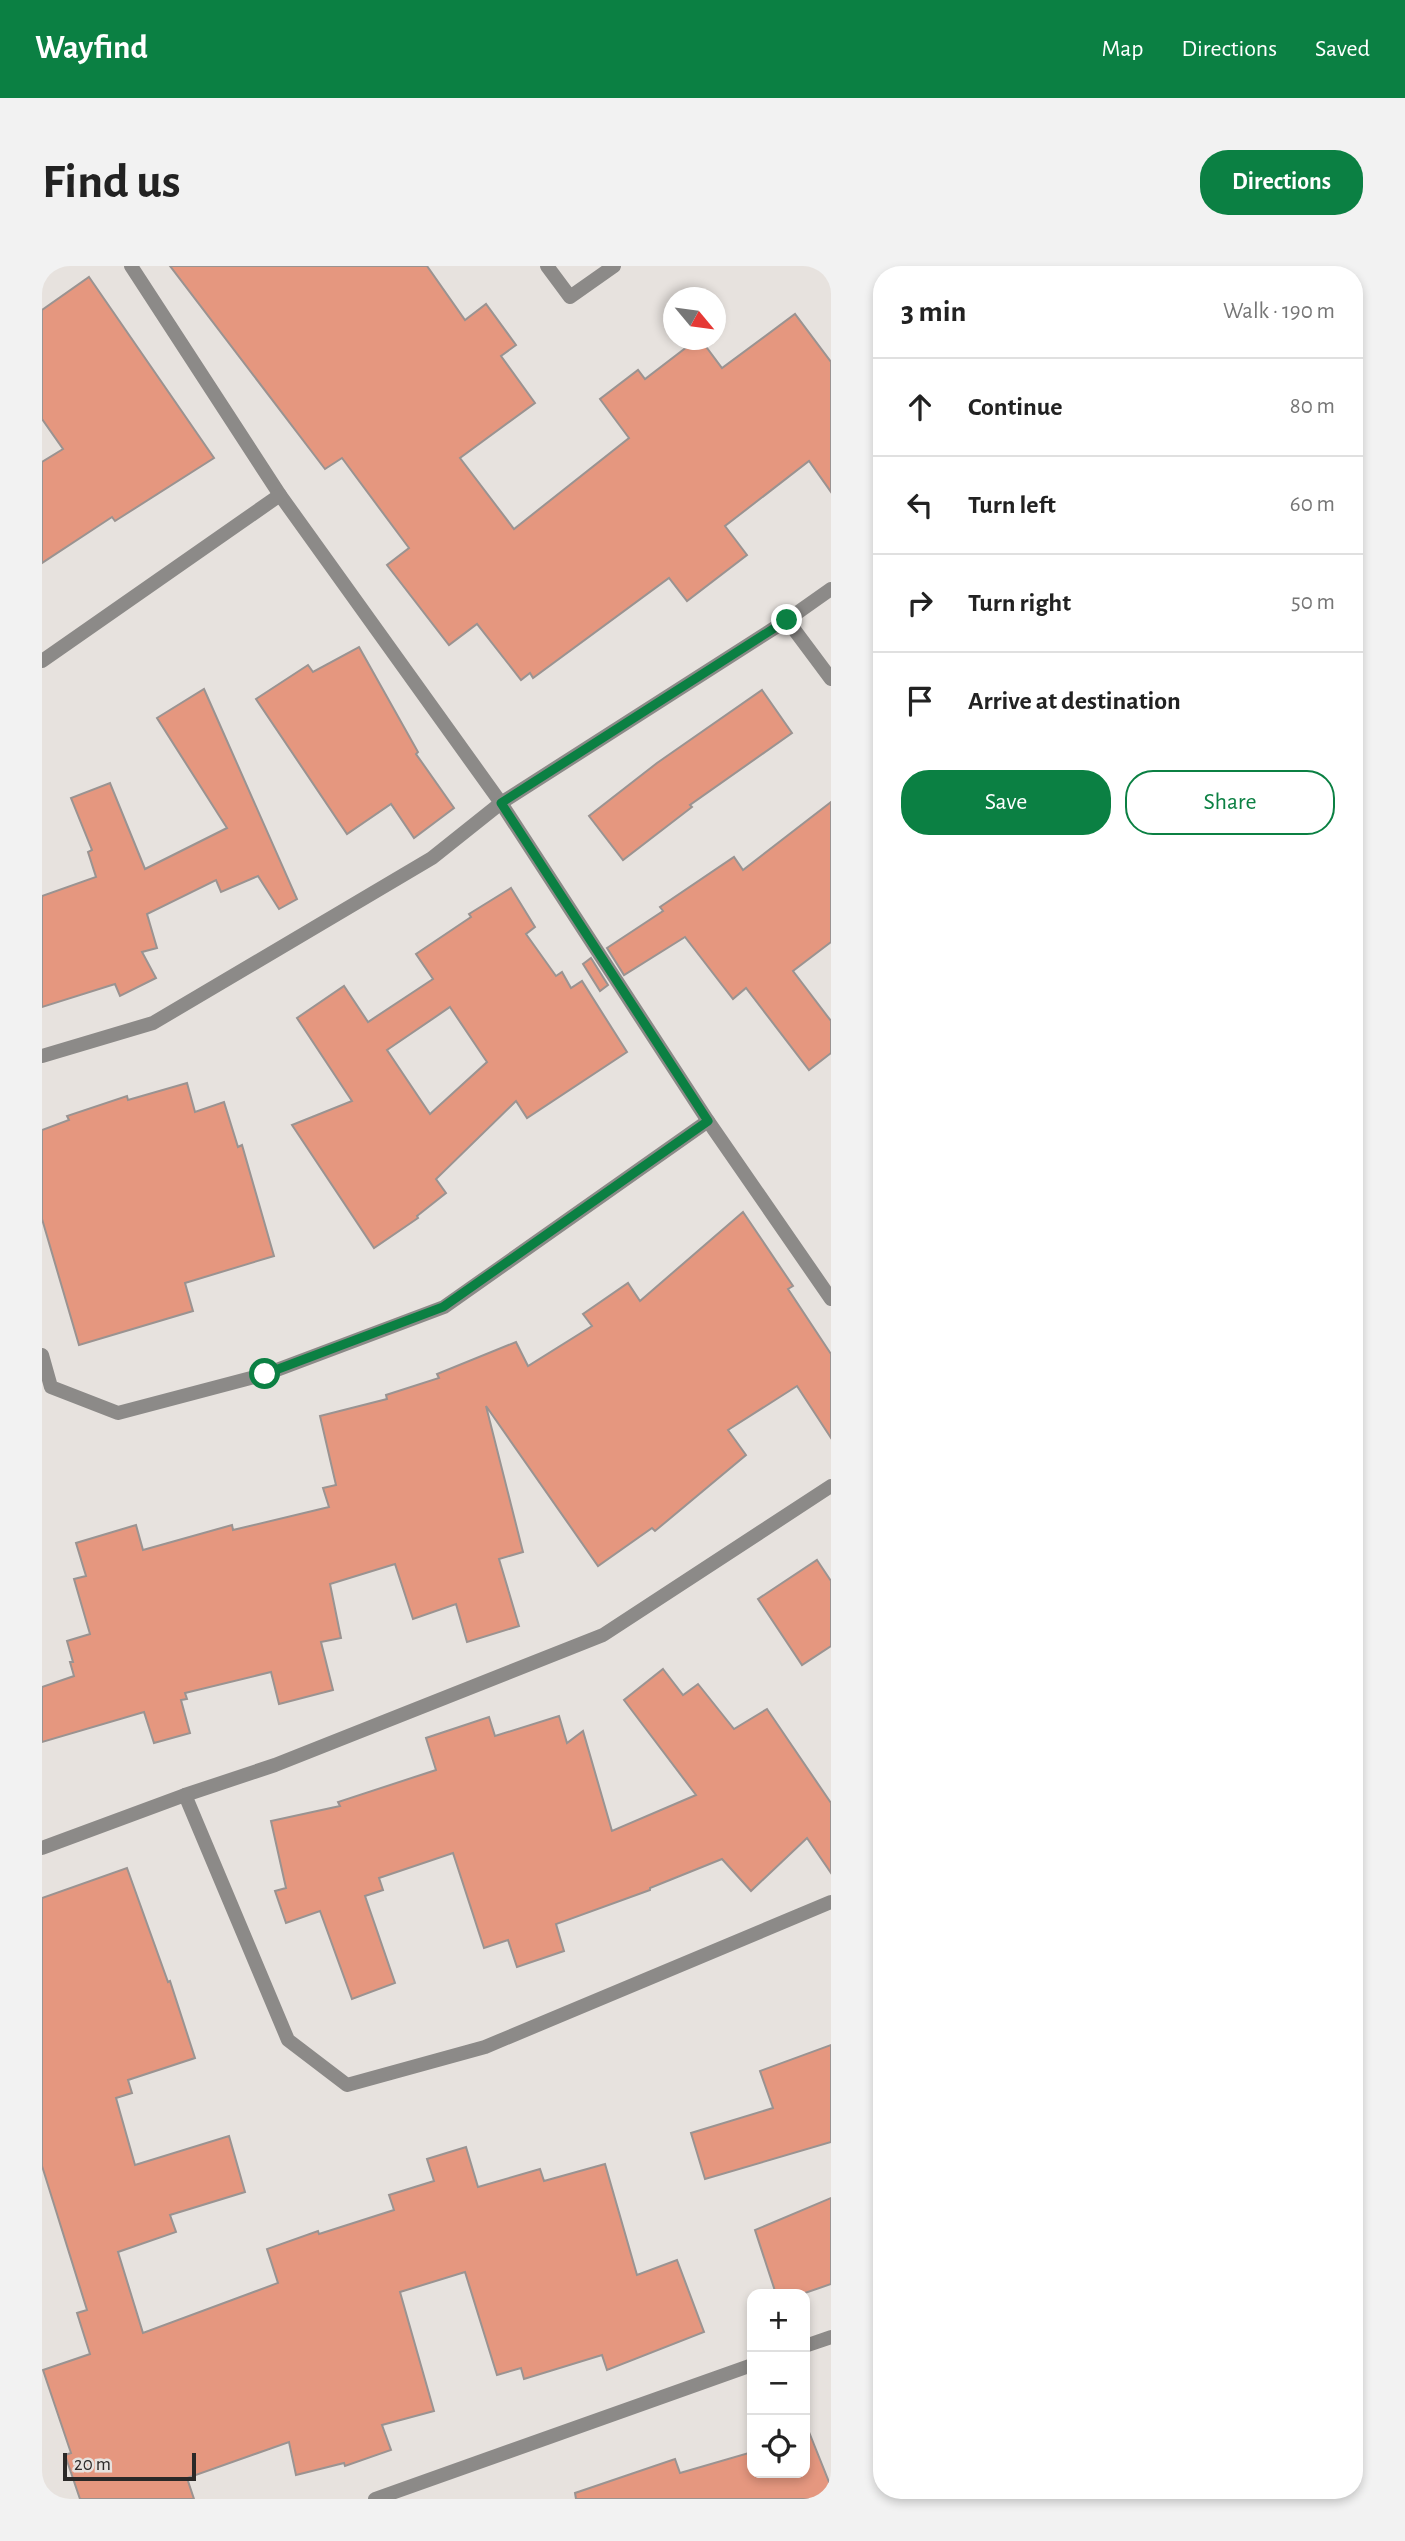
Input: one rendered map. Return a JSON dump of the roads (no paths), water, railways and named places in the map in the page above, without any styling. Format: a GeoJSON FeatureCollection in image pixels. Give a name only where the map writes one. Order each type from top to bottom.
{"type":"FeatureCollection","features":[{"type":"Feature","properties":{"kind":"street"},"geometry":{"type":"LineString","coordinates":[[131,266],[280,495],[501,803],[708,1121],[831,1299]]}},
{"type":"Feature","properties":{"kind":"street"},"geometry":{"type":"LineString","coordinates":[[547,266],[570,297],[614,266]]}},
{"type":"Feature","properties":{"kind":"street"},"geometry":{"type":"LineString","coordinates":[[42,661],[280,495]]}},
{"type":"Feature","properties":{"kind":"street"},"geometry":{"type":"LineString","coordinates":[[42,1056],[153,1023],[432,858],[501,803],[831,589]]}},
{"type":"Feature","properties":{"kind":"street"},"geometry":{"type":"LineString","coordinates":[[787,620],[831,679]]}},
{"type":"Feature","properties":{"kind":"street"},"geometry":{"type":"LineString","coordinates":[[42,1355],[51,1387],[118,1413],[265,1374],[443,1307],[708,1121]]}},
{"type":"Feature","properties":{"kind":"street"},"geometry":{"type":"LineString","coordinates":[[42,1848],[275,1765],[603,1635],[831,1486]]}},
{"type":"Feature","properties":{"kind":"street"},"geometry":{"type":"LineString","coordinates":[[185,1795],[288,2040],[348,2085],[485,2047],[831,1902]]}},
{"type":"Feature","properties":{"kind":"street"},"geometry":{"type":"LineString","coordinates":[[810,2344],[831,2337]]}},
{"type":"Feature","properties":{"kind":"street"},"geometry":{"type":"LineString","coordinates":[[375,2499],[747,2367]]}}]}
